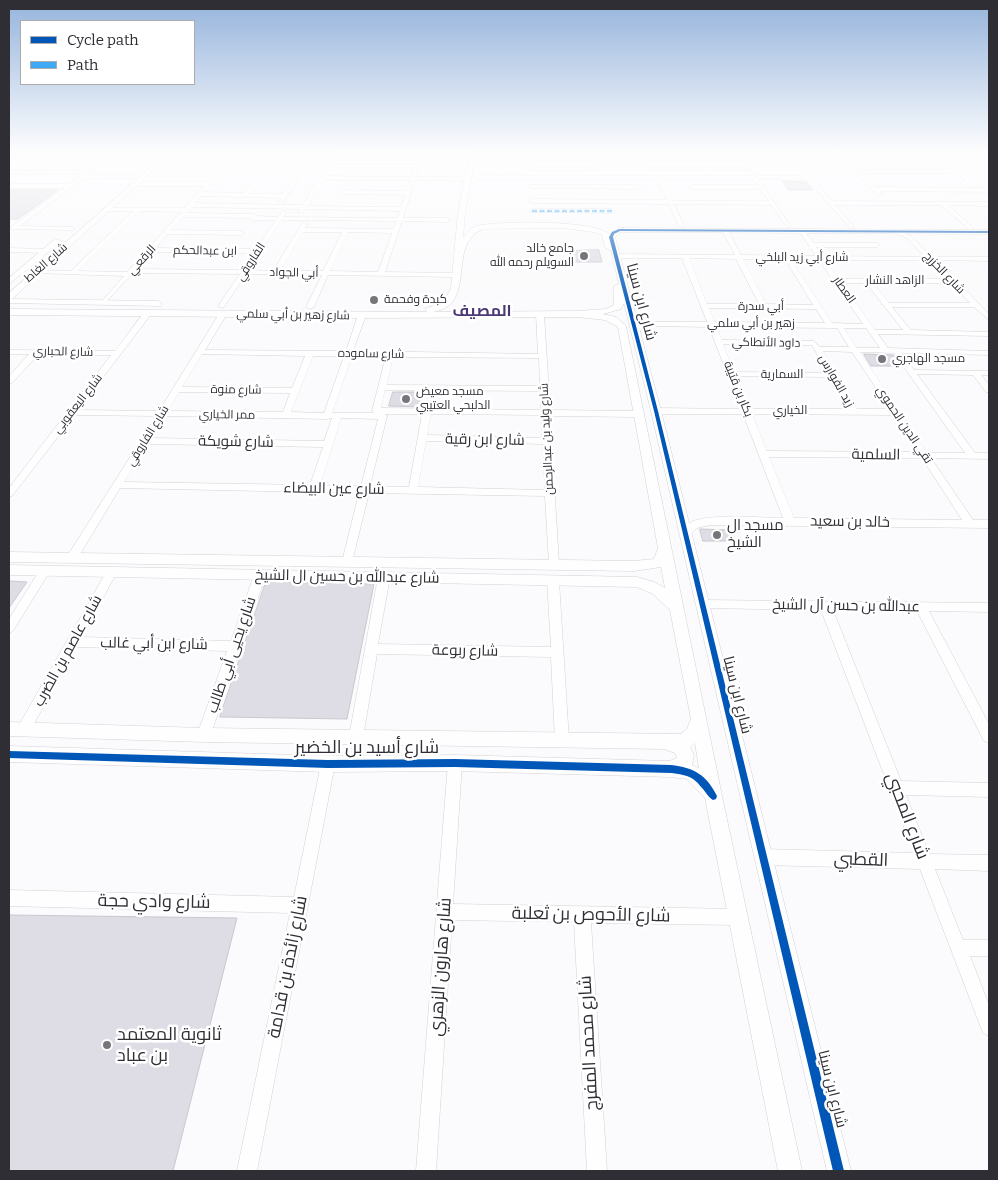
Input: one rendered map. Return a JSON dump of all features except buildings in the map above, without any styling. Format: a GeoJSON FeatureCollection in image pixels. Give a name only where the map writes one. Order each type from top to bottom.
{"type":"FeatureCollection","features":[{"type":"Feature","properties":{"kind":"street"},"geometry":{"type":"LineString","coordinates":[[12,228],[43,205]]}},
{"type":"Feature","properties":{"kind":"street","name":"شارع الغاط"},"geometry":{"type":"LineString","coordinates":[[87,216],[102,205]]}},
{"type":"Feature","properties":{"kind":"street","name":"شارع الغاط"},"geometry":{"type":"LineString","coordinates":[[9,297],[112,205]]}},
{"type":"Feature","properties":{"kind":"street","name":"الرقعي"},"geometry":{"type":"LineString","coordinates":[[104,302],[190,205]]}},
{"type":"Feature","properties":{"kind":"street"},"geometry":{"type":"LineString","coordinates":[[381,274],[405,205]]}},
{"type":"Feature","properties":{"kind":"street"},"geometry":{"type":"LineString","coordinates":[[465,205],[460,221],[457,275],[459,304],[467,309],[498,314]]}},
{"type":"Feature","properties":{"kind":"street"},"geometry":{"type":"LineString","coordinates":[[532,205],[533,226]]}},
{"type":"Feature","properties":{"kind":"street"},"geometry":{"type":"LineString","coordinates":[[671,205],[681,226]]}},
{"type":"Feature","properties":{"kind":"street"},"geometry":{"type":"LineString","coordinates":[[774,205],[789,226]]}},
{"type":"Feature","properties":{"kind":"street"},"geometry":{"type":"LineString","coordinates":[[832,205],[851,227]]}},
{"type":"Feature","properties":{"kind":"street"},"geometry":{"type":"LineString","coordinates":[[944,205],[970,228]]}},
{"type":"Feature","properties":{"kind":"street"},"geometry":{"type":"LineString","coordinates":[[108,209],[186,210],[288,206],[404,209]]}},
{"type":"Feature","properties":{"kind":"street","name":"الفاروقي"},"geometry":{"type":"LineString","coordinates":[[223,310],[244,273],[288,206]]}},
{"type":"Feature","properties":{"kind":"street"},"geometry":{"type":"LineString","coordinates":[[297,219],[304,207]]}},
{"type":"Feature","properties":{"kind":"street"},"geometry":{"type":"LineString","coordinates":[[72,273],[138,209]]}},
{"type":"Feature","properties":{"kind":"street"},"geometry":{"type":"LineString","coordinates":[[186,210],[279,219],[447,220]]}},
{"type":"Feature","properties":{"kind":"street"},"geometry":{"type":"LineString","coordinates":[[532,211],[612,211]]}},
{"type":"Feature","properties":{"kind":"street"},"geometry":{"type":"LineString","coordinates":[[237,239],[253,217]]}},
{"type":"Feature","properties":{"kind":"street"},"geometry":{"type":"LineString","coordinates":[[275,273],[307,219]]}},
{"type":"Feature","properties":{"kind":"street","name":"شارع الغاط"},"geometry":{"type":"LineString","coordinates":[[9,282],[80,222]]}},
{"type":"Feature","properties":{"kind":"street"},"geometry":{"type":"LineString","coordinates":[[473,222],[481,224],[589,228],[605,234],[618,289],[618,307],[608,311],[577,314]]}},
{"type":"Feature","properties":{"kind":"street"},"geometry":{"type":"LineString","coordinates":[[458,258],[466,236],[475,229],[533,226],[989,228]]}},
{"type":"Feature","properties":{"kind":"street"},"geometry":{"type":"LineString","coordinates":[[12,228],[72,229]]}},
{"type":"Feature","properties":{"kind":"street"},"geometry":{"type":"LineString","coordinates":[[301,230],[396,231]]}},
{"type":"Feature","properties":{"kind":"street"},"geometry":{"type":"LineString","coordinates":[[310,307],[346,230]]}},
{"type":"Feature","properties":{"kind":"street","name":"شارع ابن سينا"},"geometry":{"type":"LineString","coordinates":[[725,230],[619,230],[613,233],[611,237],[656,411],[839,1171]]}},
{"type":"Feature","properties":{"kind":"street"},"geometry":{"type":"LineString","coordinates":[[764,307],[725,230],[896,232],[911,234],[989,232]]}},
{"type":"Feature","properties":{"kind":"street","name":"العطار"},"geometry":{"type":"LineString","coordinates":[[802,231],[885,350]]}},
{"type":"Feature","properties":{"kind":"street"},"geometry":{"type":"LineString","coordinates":[[167,232],[241,233]]}},
{"type":"Feature","properties":{"kind":"street","name":"شارع الخزرج"},"geometry":{"type":"LineString","coordinates":[[911,234],[930,258],[988,315]]}},
{"type":"Feature","properties":{"kind":"street"},"geometry":{"type":"LineString","coordinates":[[228,251],[232,245]]}},
{"type":"Feature","properties":{"kind":"street"},"geometry":{"type":"LineString","coordinates":[[812,245],[876,245]]}},
{"type":"Feature","properties":{"kind":"street"},"geometry":{"type":"LineString","coordinates":[[9,250],[46,251]]}},
{"type":"Feature","properties":{"kind":"street","name":"ابن عبدالحكم"},"geometry":{"type":"LineString","coordinates":[[151,250],[259,251]]}},
{"type":"Feature","properties":{"kind":"street","name":"شارع أبي زيد البلخي"},"geometry":{"type":"LineString","coordinates":[[615,256],[986,259]]}},
{"type":"Feature","properties":{"kind":"street","name":"بكار بن قتيبة"},"geometry":{"type":"LineString","coordinates":[[685,257],[790,522]]}},
{"type":"Feature","properties":{"kind":"street"},"geometry":{"type":"LineString","coordinates":[[786,258],[829,324]]}},
{"type":"Feature","properties":{"kind":"street"},"geometry":{"type":"LineString","coordinates":[[986,259],[989,265]]}},
{"type":"Feature","properties":{"kind":"street","name":"أبي الجواد"},"geometry":{"type":"LineString","coordinates":[[36,272],[457,275]]}},
{"type":"Feature","properties":{"kind":"street","name":"شارع زهير بن أبي سلمي"},"geometry":{"type":"LineString","coordinates":[[9,312],[148,313],[310,307],[422,310],[447,305],[451,299],[457,275]]}},
{"type":"Feature","properties":{"kind":"street","name":"الزاهد النشار"},"geometry":{"type":"LineString","coordinates":[[837,281],[953,281]]}},
{"type":"Feature","properties":{"kind":"street"},"geometry":{"type":"LineString","coordinates":[[868,281],[908,333]]}},
{"type":"Feature","properties":{"kind":"street","name":"شارع زهير بن أبي سلمي"},"geometry":{"type":"LineString","coordinates":[[9,301],[104,302],[223,310],[362,315],[577,314]]}},
{"type":"Feature","properties":{"kind":"street"},"geometry":{"type":"LineString","coordinates":[[887,305],[976,305]]}},
{"type":"Feature","properties":{"kind":"street","name":"أبي سدرة"},"geometry":{"type":"LineString","coordinates":[[705,306],[818,307]]}},
{"type":"Feature","properties":{"kind":"street","name":"شارع الفاروقي"},"geometry":{"type":"LineString","coordinates":[[72,558],[200,352],[223,310]]}},
{"type":"Feature","properties":{"kind":"street","name":"شارع اليعقوبي"},"geometry":{"type":"LineString","coordinates":[[9,494],[148,313]]}},
{"type":"Feature","properties":{"kind":"street","name":"شارع وليد بن عبدالرحمن"},"geometry":{"type":"LineString","coordinates":[[540,314],[554,564]]}},
{"type":"Feature","properties":{"kind":"street","name":"شارع ابن سينا"},"geometry":{"type":"LineString","coordinates":[[577,314],[609,318],[617,321],[622,326],[633,391],[713,796],[790,1171]]}},
{"type":"Feature","properties":{"kind":"street"},"geometry":{"type":"LineString","coordinates":[[314,488],[328,444],[332,416],[349,354],[362,315]]}},
{"type":"Feature","properties":{"kind":"street","name":"زهير بن أبي سلمي"},"geometry":{"type":"LineString","coordinates":[[636,330],[646,324],[829,324],[908,333],[989,334]]}},
{"type":"Feature","properties":{"kind":"street","name":"تقي الدين الحموي"},"geometry":{"type":"LineString","coordinates":[[839,326],[970,524]]}},
{"type":"Feature","properties":{"kind":"street","name":"داود الأنطاكي"},"geometry":{"type":"LineString","coordinates":[[719,342],[814,343],[818,349],[989,352]]}},
{"type":"Feature","properties":{"kind":"street","name":"زيد الفوارس"},"geometry":{"type":"LineString","coordinates":[[818,349],[854,412]]}},
{"type":"Feature","properties":{"kind":"street"},"geometry":{"type":"LineString","coordinates":[[896,351],[972,456]]}},
{"type":"Feature","properties":{"kind":"street","name":"شارع الحباري"},"geometry":{"type":"LineString","coordinates":[[9,352],[117,353]]}},
{"type":"Feature","properties":{"kind":"street"},"geometry":{"type":"LineString","coordinates":[[9,381],[36,352]]}},
{"type":"Feature","properties":{"kind":"street","name":"شارع ساموده"},"geometry":{"type":"LineString","coordinates":[[200,352],[542,356]]}},
{"type":"Feature","properties":{"kind":"street"},"geometry":{"type":"LineString","coordinates":[[286,415],[310,353]]}},
{"type":"Feature","properties":{"kind":"street"},"geometry":{"type":"LineString","coordinates":[[347,562],[365,489],[382,387],[390,354]]}},
{"type":"Feature","properties":{"kind":"street"},"geometry":{"type":"LineString","coordinates":[[911,372],[989,373]]}},
{"type":"Feature","properties":{"kind":"street"},"geometry":{"type":"LineString","coordinates":[[975,373],[989,390]]}},
{"type":"Feature","properties":{"kind":"street","name":"السمارية"},"geometry":{"type":"LineString","coordinates":[[732,374],[832,375]]}},
{"type":"Feature","properties":{"kind":"street"},"geometry":{"type":"LineString","coordinates":[[382,387],[544,389]]}},
{"type":"Feature","properties":{"kind":"street","name":"شارع منوة"},"geometry":{"type":"LineString","coordinates":[[177,389],[295,391]]}},
{"type":"Feature","properties":{"kind":"street"},"geometry":{"type":"LineString","coordinates":[[633,391],[650,391]]}},
{"type":"Feature","properties":{"kind":"street","name":"الخياري"},"geometry":{"type":"LineString","coordinates":[[656,411],[895,412]]}},
{"type":"Feature","properties":{"kind":"street","name":"ممر الخياري"},"geometry":{"type":"LineString","coordinates":[[72,412],[332,416],[427,412],[638,414]]}},
{"type":"Feature","properties":{"kind":"street"},"geometry":{"type":"LineString","coordinates":[[413,490],[427,412]]}},
{"type":"Feature","properties":{"kind":"street","name":"شارع ابن رقية"},"geometry":{"type":"LineString","coordinates":[[422,438],[547,441]]}},
{"type":"Feature","properties":{"kind":"street","name":"شارع شويكة"},"geometry":{"type":"LineString","coordinates":[[145,441],[328,444]]}},
{"type":"Feature","properties":{"kind":"street","name":"السلمية"},"geometry":{"type":"LineString","coordinates":[[764,454],[989,456]]}},
{"type":"Feature","properties":{"kind":"street","name":"شارع عين البيضاء"},"geometry":{"type":"LineString","coordinates":[[118,485],[550,493]]}},
{"type":"Feature","properties":{"kind":"street","name":"خالد بن سعيد"},"geometry":{"type":"LineString","coordinates":[[678,506],[692,517],[710,521],[989,524]]}},
{"type":"Feature","properties":{"kind":"street","name":"خالد بن سعيد"},"geometry":{"type":"LineString","coordinates":[[685,533],[694,525],[710,521]]}},
{"type":"Feature","properties":{"kind":"street","name":"شارع عبدالله بن حسين ال الشيخ"},"geometry":{"type":"LineString","coordinates":[[9,557],[636,566],[651,565],[659,562],[664,548]]}},
{"type":"Feature","properties":{"kind":"street"},"geometry":{"type":"LineString","coordinates":[[636,566],[647,569],[650,574],[648,579],[637,582]]}},
{"type":"Feature","properties":{"kind":"street","name":"شارع عبدالله بن حسين ال الشيخ"},"geometry":{"type":"LineString","coordinates":[[9,570],[637,582],[652,585],[663,593],[676,609]]}},
{"type":"Feature","properties":{"kind":"street"},"geometry":{"type":"LineString","coordinates":[[9,628],[45,571]]}},
{"type":"Feature","properties":{"kind":"street","name":"شارع عاصم بن الضرب"},"geometry":{"type":"LineString","coordinates":[[16,729],[74,642],[112,572]]}},
{"type":"Feature","properties":{"kind":"street","name":"شارع يحيى أبي طالب"},"geometry":{"type":"LineString","coordinates":[[204,735],[260,575]]}},
{"type":"Feature","properties":{"kind":"street"},"geometry":{"type":"LineString","coordinates":[[356,737],[384,577]]}},
{"type":"Feature","properties":{"kind":"street"},"geometry":{"type":"LineString","coordinates":[[553,581],[562,741]]}},
{"type":"Feature","properties":{"kind":"street","name":"عبدالله بن حسن آل الشيخ"},"geometry":{"type":"LineString","coordinates":[[702,604],[989,608]]}},
{"type":"Feature","properties":{"kind":"street","name":"شارع المحبي"},"geometry":{"type":"LineString","coordinates":[[825,606],[989,1026]]}},
{"type":"Feature","properties":{"kind":"street"},"geometry":{"type":"LineString","coordinates":[[921,607],[989,737]]}},
{"type":"Feature","properties":{"kind":"street","name":"شارع ابن أبي غالب"},"geometry":{"type":"LineString","coordinates":[[74,642],[235,646]]}},
{"type":"Feature","properties":{"kind":"street","name":"شارع ربوعة"},"geometry":{"type":"LineString","coordinates":[[372,649],[557,652]]}},
{"type":"Feature","properties":{"kind":"street","name":"شارع أسيد بن الخضير"},"geometry":{"type":"LineString","coordinates":[[16,729],[204,735],[684,742],[694,734],[699,718]]}},
{"type":"Feature","properties":{"kind":"street"},"geometry":{"type":"LineString","coordinates":[[667,742],[680,747],[686,755],[684,764],[671,769]]}},
{"type":"Feature","properties":{"kind":"street","name":"شارع أسيد بن الخضير"},"geometry":{"type":"LineString","coordinates":[[9,755],[328,764],[455,763],[671,769],[687,770],[699,776],[713,796]]}},
{"type":"Feature","properties":{"kind":"street","name":"شارع هارون الزهري"},"geometry":{"type":"LineString","coordinates":[[426,1171],[455,763]]}},
{"type":"Feature","properties":{"kind":"street","name":"شارع زائدة بن قدامة"},"geometry":{"type":"LineString","coordinates":[[247,1171],[328,764]]}},
{"type":"Feature","properties":{"kind":"street"},"geometry":{"type":"LineString","coordinates":[[896,788],[989,790]]}},
{"type":"Feature","properties":{"kind":"street","name":"القطبي"},"geometry":{"type":"LineString","coordinates":[[763,858],[989,863]]}},
{"type":"Feature","properties":{"kind":"street","name":"شارع وادي حجة"},"geometry":{"type":"LineString","coordinates":[[9,898],[300,905]]}},
{"type":"Feature","properties":{"kind":"street","name":"شارع الأحوص بن ثعلبة"},"geometry":{"type":"LineString","coordinates":[[445,912],[738,917]]}},
{"type":"Feature","properties":{"kind":"street","name":"شارع محمد المفرج"},"geometry":{"type":"LineString","coordinates":[[582,914],[596,1171]]}},
{"type":"Feature","properties":{"kind":"street"},"geometry":{"type":"LineString","coordinates":[[958,948],[989,948]]}},
{"type":"Feature","properties":{"kind":"marked path"},"geometry":{"type":"LineString","coordinates":[[532,211],[612,211]]}},
{"type":"Feature","properties":{"kind":"cycle path"},"geometry":{"type":"LineString","coordinates":[[839,1171],[656,411],[611,237],[613,233],[619,230],[989,232]]}},
{"type":"Feature","properties":{"kind":"cycle path"},"geometry":{"type":"LineString","coordinates":[[9,754],[328,764],[455,763],[671,769],[692,773],[704,783],[713,796]]}},
{"type":"Feature","properties":{"kind":"place","name":"جامع خالد السويلم رحمه الله"},"geometry":{"type":"Point","coordinates":[584,256]}},
{"type":"Feature","properties":{"kind":"place","name":"كبدة وفحمة"},"geometry":{"type":"Point","coordinates":[374,300]}},
{"type":"Feature","properties":{"kind":"place","name":"مسجد الهاجري"},"geometry":{"type":"Point","coordinates":[882,359]}},
{"type":"Feature","properties":{"kind":"place","name":"مسجد معيض الدلبحي العتيبي"},"geometry":{"type":"Point","coordinates":[406,399]}},
{"type":"Feature","properties":{"kind":"place","name":"مسجد ال الشيخ"},"geometry":{"type":"Point","coordinates":[717,535]}},
{"type":"Feature","properties":{"kind":"place","name":"ثانوية المعتمد بن عباد"},"geometry":{"type":"Point","coordinates":[107,1045]}},
{"type":"Feature","properties":{"kind":"district","name":"المصيف"},"geometry":{"type":"Point","coordinates":[482,312]}}]}
